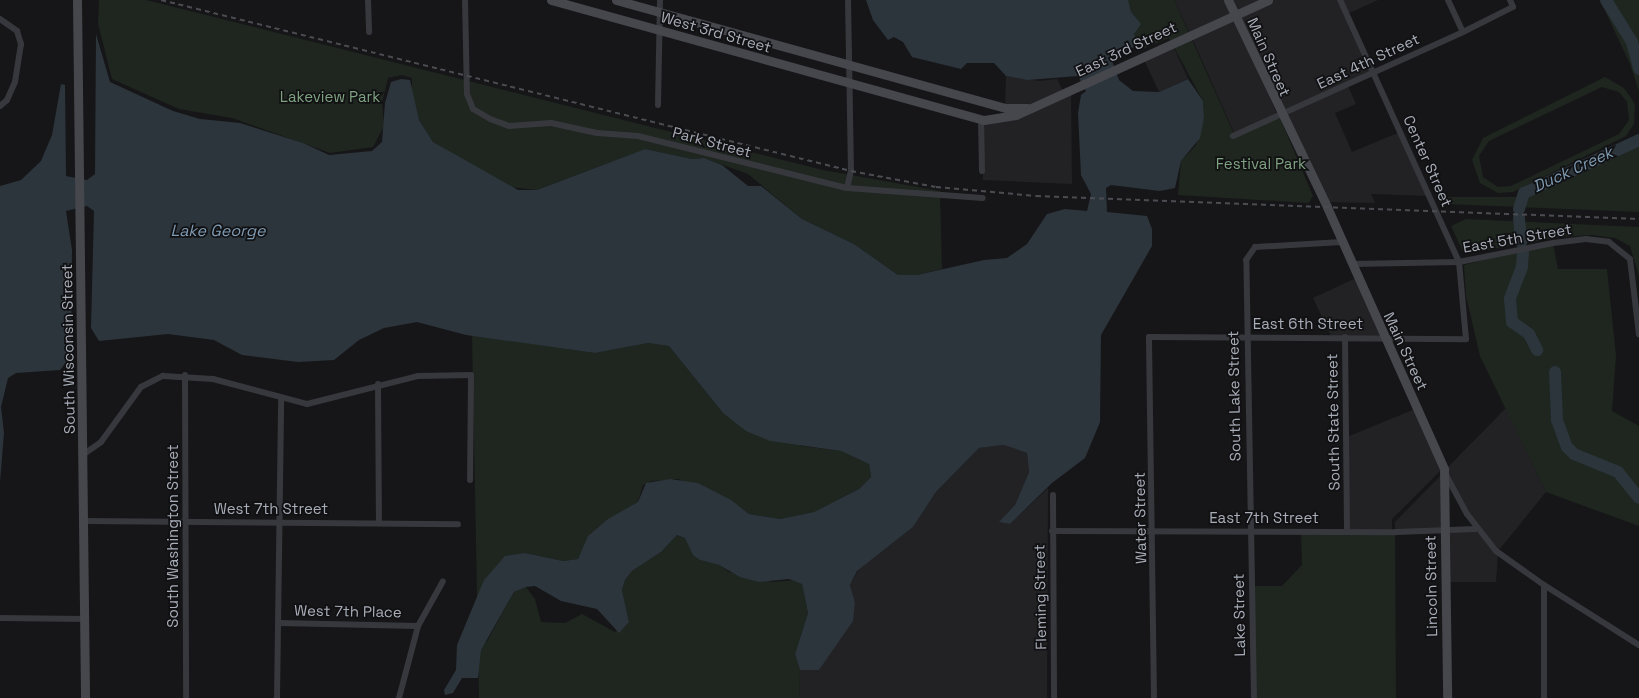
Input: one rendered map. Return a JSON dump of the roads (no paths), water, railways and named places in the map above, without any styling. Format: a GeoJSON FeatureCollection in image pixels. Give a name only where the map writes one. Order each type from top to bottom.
{"type":"FeatureCollection","features":[{"type":"Feature","properties":{"kind":"street","name":"South Wisconsin Street"},"geometry":{"type":"LineString","coordinates":[[78,0],[86,619],[84,698]]}},
{"type":"Feature","properties":{"kind":"street"},"geometry":{"type":"LineString","coordinates":[[368,0],[369,32]]}},
{"type":"Feature","properties":{"kind":"street","name":"Park Street"},"geometry":{"type":"LineString","coordinates":[[465,0],[466,76],[473,108],[509,126],[551,123],[597,133],[638,136],[847,188],[983,198]]}},
{"type":"Feature","properties":{"kind":"street","name":"West 3rd Street"},"geometry":{"type":"LineString","coordinates":[[552,0],[850,84]]}},
{"type":"Feature","properties":{"kind":"street","name":"West 3rd Street"},"geometry":{"type":"LineString","coordinates":[[616,0],[850,66]]}},
{"type":"Feature","properties":{"kind":"street"},"geometry":{"type":"LineString","coordinates":[[658,105],[660,0]]}},
{"type":"Feature","properties":{"kind":"street"},"geometry":{"type":"LineString","coordinates":[[847,188],[851,171],[848,0]]}},
{"type":"Feature","properties":{"kind":"street","name":"Main Street"},"geometry":{"type":"LineString","coordinates":[[1228,0],[1280,116],[1342,242],[1383,338],[1445,473],[1476,529],[1507,559],[1544,585],[1638,641]]}},
{"type":"Feature","properties":{"kind":"street","name":"East 3rd Street"},"geometry":{"type":"LineString","coordinates":[[850,84],[981,119],[1002,119],[1126,65],[1268,0]]}},
{"type":"Feature","properties":{"kind":"street","name":"Center Street"},"geometry":{"type":"LineString","coordinates":[[1340,0],[1459,262],[1466,339]]}},
{"type":"Feature","properties":{"kind":"street"},"geometry":{"type":"LineString","coordinates":[[1448,0],[1463,32]]}},
{"type":"Feature","properties":{"kind":"street","name":"East 4th Street"},"geometry":{"type":"LineString","coordinates":[[1233,136],[1463,32],[1513,7],[1510,0]]}},
{"type":"Feature","properties":{"kind":"street"},"geometry":{"type":"LineString","coordinates":[[0,19],[17,31],[21,44],[20,63],[7,100],[0,106]]}},
{"type":"Feature","properties":{"kind":"street","name":"East 3rd Street"},"geometry":{"type":"LineString","coordinates":[[850,66],[1006,108],[1029,108]]}},
{"type":"Feature","properties":{"kind":"street"},"geometry":{"type":"LineString","coordinates":[[981,119],[982,171]]}},
{"type":"Feature","properties":{"kind":"street","name":"East 5th Street"},"geometry":{"type":"LineString","coordinates":[[1352,264],[1459,262],[1553,243],[1586,239],[1609,242],[1630,259],[1636,282],[1638,334]]}},
{"type":"Feature","properties":{"kind":"street","name":"South Lake Street"},"geometry":{"type":"LineString","coordinates":[[1250,531],[1246,260],[1255,247],[1342,242]]}},
{"type":"Feature","properties":{"kind":"street","name":"East 6th Street"},"geometry":{"type":"LineString","coordinates":[[1149,337],[1344,337],[1466,339]]}},
{"type":"Feature","properties":{"kind":"street","name":"Water Street"},"geometry":{"type":"LineString","coordinates":[[1149,337],[1153,530],[1154,698]]}},
{"type":"Feature","properties":{"kind":"street","name":"South State Street"},"geometry":{"type":"LineString","coordinates":[[1344,337],[1348,531]]}},
{"type":"Feature","properties":{"kind":"street"},"geometry":{"type":"LineString","coordinates":[[84,454],[101,442],[141,387],[163,376],[185,375],[213,379],[281,399],[323,402],[378,384],[418,376],[471,375],[470,480]]}},
{"type":"Feature","properties":{"kind":"street","name":"South Washington Street"},"geometry":{"type":"LineString","coordinates":[[185,375],[186,698]]}},
{"type":"Feature","properties":{"kind":"street"},"geometry":{"type":"LineString","coordinates":[[378,384],[379,523]]}},
{"type":"Feature","properties":{"kind":"street"},"geometry":{"type":"LineString","coordinates":[[277,698],[281,399]]}},
{"type":"Feature","properties":{"kind":"street","name":"Lincoln Street"},"geometry":{"type":"LineString","coordinates":[[1445,473],[1444,531],[1447,698]]}},
{"type":"Feature","properties":{"kind":"street","name":"Fleming Street"},"geometry":{"type":"LineString","coordinates":[[1053,495],[1054,698]]}},
{"type":"Feature","properties":{"kind":"street","name":"West 7th Street"},"geometry":{"type":"LineString","coordinates":[[85,521],[458,524]]}},
{"type":"Feature","properties":{"kind":"street","name":"East 7th Street"},"geometry":{"type":"LineString","coordinates":[[1052,531],[1444,531],[1476,529]]}},
{"type":"Feature","properties":{"kind":"street","name":"Lake Street"},"geometry":{"type":"LineString","coordinates":[[1250,531],[1254,698]]}},
{"type":"Feature","properties":{"kind":"street"},"geometry":{"type":"LineString","coordinates":[[400,698],[418,626],[443,581]]}},
{"type":"Feature","properties":{"kind":"street"},"geometry":{"type":"LineString","coordinates":[[1544,585],[1544,698]]}},
{"type":"Feature","properties":{"kind":"street"},"geometry":{"type":"LineString","coordinates":[[0,618],[86,619]]}},
{"type":"Feature","properties":{"kind":"street","name":"West 7th Place"},"geometry":{"type":"LineString","coordinates":[[279,623],[418,626]]}},
{"type":"Feature","properties":{"kind":"water","name":"Lake George"},"geometry":{"type":"Polygon","coordinates":[[[866,0],[1128,0],[1131,12],[1141,24],[1134,34],[1138,45],[1111,58],[1119,80],[1133,91],[1159,92],[1188,79],[1203,101],[1204,118],[1200,138],[1181,161],[1175,188],[1160,191],[1111,185],[1106,188],[1107,212],[1147,216],[1152,229],[1152,246],[1101,335],[1100,422],[1085,458],[1052,483],[1010,524],[999,522],[1015,505],[1029,472],[1027,453],[1004,445],[979,448],[936,492],[913,527],[857,571],[850,585],[855,602],[853,621],[819,670],[800,670],[795,654],[808,613],[802,584],[789,579],[759,582],[740,577],[719,565],[700,560],[693,555],[685,538],[677,535],[661,552],[632,571],[625,580],[622,590],[629,622],[619,633],[597,609],[561,601],[535,586],[526,587],[514,592],[481,650],[478,678],[462,678],[453,693],[445,695],[444,690],[456,670],[457,645],[484,580],[505,556],[525,553],[563,561],[578,559],[588,536],[608,519],[638,502],[646,483],[670,479],[698,483],[731,500],[749,514],[780,519],[814,512],[859,489],[871,477],[869,464],[841,451],[770,441],[746,431],[723,413],[669,346],[648,343],[595,353],[466,335],[417,322],[384,328],[359,340],[334,360],[298,362],[242,355],[214,340],[168,334],[99,341],[91,328],[94,211],[87,206],[66,211],[72,250],[71,356],[60,370],[16,373],[8,378],[1,407],[4,433],[0,482],[0,186],[21,180],[41,161],[52,135],[61,84],[65,85],[66,176],[87,180],[95,174],[96,34],[110,82],[173,111],[200,119],[240,123],[303,143],[329,155],[372,151],[382,142],[385,103],[391,82],[401,79],[410,80],[419,120],[433,142],[518,190],[537,190],[645,149],[692,159],[704,158],[722,165],[748,186],[761,186],[802,219],[854,244],[898,275],[917,275],[984,260],[1007,258],[1027,244],[1047,214],[1065,209],[1087,211],[1091,194],[1081,175],[1078,113],[1081,95],[1086,91],[1078,76],[1028,80],[1006,76],[994,63],[967,63],[961,69],[912,57],[903,42],[894,37],[888,40],[873,20],[866,0]]]}},
{"type":"Feature","properties":{"kind":"waterway","name":"Duck Creek"},"geometry":{"type":"LineString","coordinates":[[1606,0],[1632,42],[1639,69]]}},
{"type":"Feature","properties":{"kind":"waterway","name":"Duck Creek"},"geometry":{"type":"LineString","coordinates":[[1519,209],[1524,193],[1639,140]]}},
{"type":"Feature","properties":{"kind":"waterway","name":"Duck Creek"},"geometry":{"type":"LineString","coordinates":[[1519,218],[1521,242]]}},
{"type":"Feature","properties":{"kind":"waterway","name":"Duck Creek"},"geometry":{"type":"LineString","coordinates":[[1523,252],[1522,267],[1510,299],[1512,322],[1529,334],[1537,350]]}},
{"type":"Feature","properties":{"kind":"waterway","name":"Duck Creek"},"geometry":{"type":"LineString","coordinates":[[1555,372],[1557,420],[1567,447],[1574,454],[1618,472],[1639,498]]}},
{"type":"Feature","properties":{"kind":"railway"},"geometry":{"type":"LineString","coordinates":[[161,0],[851,171],[936,187],[1036,196],[1639,219]]}},
{"type":"Feature","properties":{"kind":"park label","name":"Lakeview Park"},"geometry":{"type":"Point","coordinates":[330,97]}},
{"type":"Feature","properties":{"kind":"park label","name":"Festival Park"},"geometry":{"type":"Point","coordinates":[1261,164]}}]}
